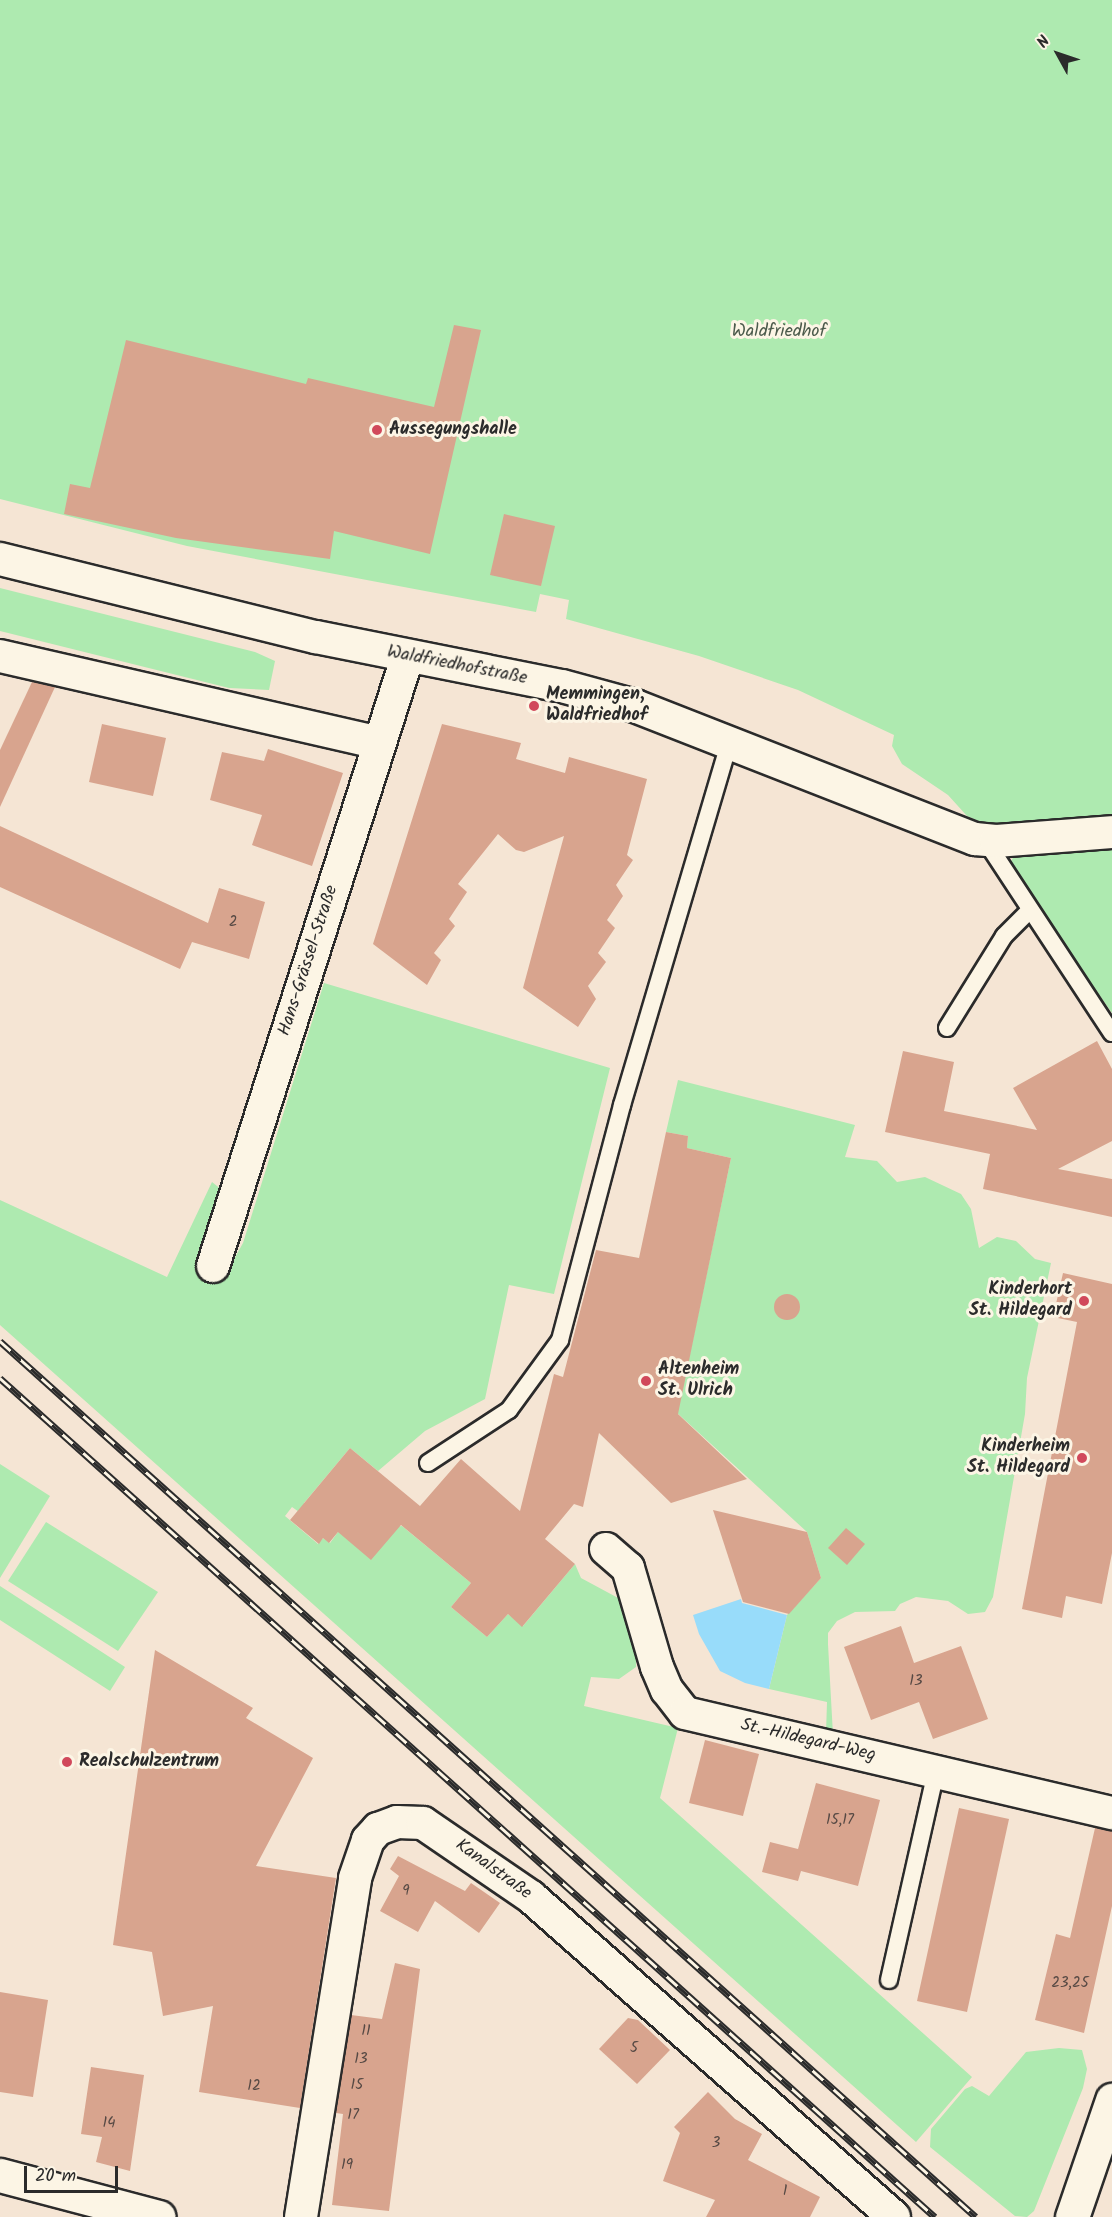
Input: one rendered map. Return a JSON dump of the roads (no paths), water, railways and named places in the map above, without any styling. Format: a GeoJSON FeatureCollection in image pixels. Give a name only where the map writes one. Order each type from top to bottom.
{"type":"FeatureCollection","features":[{"type":"Feature","properties":{"kind":"street","name":"Waldfriedhofstraße"},"geometry":{"type":"LineString","coordinates":[[0,559],[171,604],[407,658],[562,686],[635,706],[730,741],[907,815],[985,840],[1112,832]]}},
{"type":"Feature","properties":{"kind":"street"},"geometry":{"type":"LineString","coordinates":[[0,656],[379,743]]}},
{"type":"Feature","properties":{"kind":"street","name":"Hans-Grässel-Straße"},"geometry":{"type":"LineString","coordinates":[[213,1266],[407,658]]}},
{"type":"Feature","properties":{"kind":"street","name":"St.-Hildegard-Weg"},"geometry":{"type":"LineString","coordinates":[[606,1549],[628,1568],[657,1667],[667,1690],[685,1713],[1112,1813]]}},
{"type":"Feature","properties":{"kind":"street","name":"Kanalstraße"},"geometry":{"type":"LineString","coordinates":[[301,2217],[355,1878],[368,1840],[378,1828],[397,1822],[423,1823],[431,1827],[531,1897],[894,2217]]}},
{"type":"Feature","properties":{"kind":"street"},"geometry":{"type":"LineString","coordinates":[[1072,2217],[1112,2100]]}},
{"type":"Feature","properties":{"kind":"street"},"geometry":{"type":"LineString","coordinates":[[0,2175],[107,2211],[159,2217]]}},
{"type":"Feature","properties":{"kind":"lane"},"geometry":{"type":"LineString","coordinates":[[428,1463],[509,1410],[560,1340],[622,1105],[730,741]]}},
{"type":"Feature","properties":{"kind":"lane"},"geometry":{"type":"LineString","coordinates":[[985,840],[1029,911],[1112,1033]]}},
{"type":"Feature","properties":{"kind":"lane"},"geometry":{"type":"LineString","coordinates":[[947,1028],[1004,936],[1029,911]]}},
{"type":"Feature","properties":{"kind":"lane"},"geometry":{"type":"LineString","coordinates":[[889,1980],[936,1771]]}},
{"type":"Feature","properties":{"kind":"water"},"geometry":{"type":"Polygon","coordinates":[[[741,1599],[742,1603],[787,1615],[769,1689],[745,1683],[720,1671],[699,1634],[693,1615],[741,1599]]]}},
{"type":"Feature","properties":{"kind":"railway"},"geometry":{"type":"LineString","coordinates":[[0,1341],[976,2217]]}},
{"type":"Feature","properties":{"kind":"railway"},"geometry":{"type":"LineString","coordinates":[[0,1378],[935,2217]]}},
{"type":"Feature","properties":{"kind":"place","name":"Aussegungshalle"},"geometry":{"type":"Point","coordinates":[377,430]}},
{"type":"Feature","properties":{"kind":"place","name":"Memmingen, Waldfriedhof"},"geometry":{"type":"Point","coordinates":[534,706]}},
{"type":"Feature","properties":{"kind":"place","name":"Kinderhort St. Hildegard"},"geometry":{"type":"Point","coordinates":[1084,1301]}},
{"type":"Feature","properties":{"kind":"place","name":"Altenheim St. Ulrich"},"geometry":{"type":"Point","coordinates":[646,1381]}},
{"type":"Feature","properties":{"kind":"place","name":"Kinderheim St. Hildegard"},"geometry":{"type":"Point","coordinates":[1082,1458]}},
{"type":"Feature","properties":{"kind":"place","name":"Realschulzentrum"},"geometry":{"type":"Point","coordinates":[67,1762]}},
{"type":"Feature","properties":{"kind":"park label","name":"Waldfriedhof"},"geometry":{"type":"Point","coordinates":[779,332]}}]}
